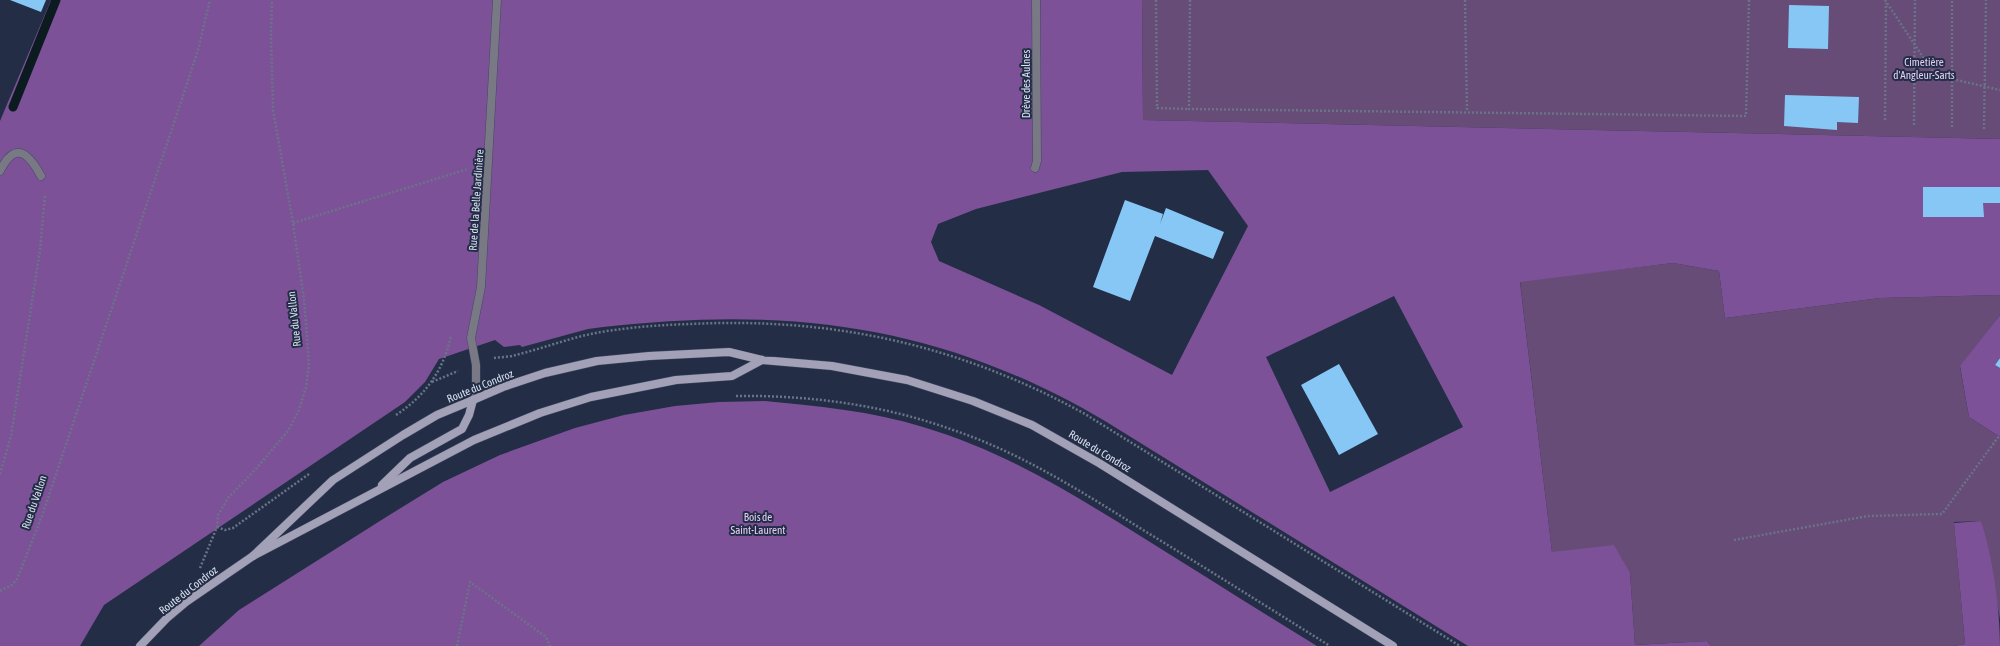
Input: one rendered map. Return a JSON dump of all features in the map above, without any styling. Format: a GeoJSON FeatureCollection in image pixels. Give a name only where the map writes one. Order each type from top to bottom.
{"type":"FeatureCollection","features":[{"type":"Feature","properties":{"kind":"main road","name":"Route du Condroz"},"geometry":{"type":"LineString","coordinates":[[253,556],[332,480],[437,415],[503,387],[545,373],[597,361],[649,356],[729,352],[762,360],[863,370],[907,380],[973,401],[1032,425],[1098,463],[1393,646]]}},
{"type":"Feature","properties":{"kind":"main road","name":"Route du Condroz"},"geometry":{"type":"LineString","coordinates":[[140,646],[186,602],[253,556],[474,440],[556,407],[608,392],[676,380],[732,376],[762,360]]}},
{"type":"Feature","properties":{"kind":"main road"},"geometry":{"type":"LineString","coordinates":[[374,492],[410,458],[462,429],[470,415],[473,400]]}},
{"type":"Feature","properties":{"kind":"street","name":"Rue de la Belle Jardinière"},"geometry":{"type":"LineString","coordinates":[[473,400],[476,387],[476,365],[471,338],[481,287],[497,0]]}},
{"type":"Feature","properties":{"kind":"street","name":"Drève des Aulnes"},"geometry":{"type":"LineString","coordinates":[[1035,168],[1037,161],[1036,0]]}},
{"type":"Feature","properties":{"kind":"street"},"geometry":{"type":"LineString","coordinates":[[0,171],[9,156],[16,152],[26,155],[35,165],[41,176]]}},
{"type":"Feature","properties":{"kind":"path","name":"Rue du Vallon"},"geometry":{"type":"LineString","coordinates":[[0,590],[12,585],[17,579],[42,516],[182,100],[198,50],[210,0]]}},
{"type":"Feature","properties":{"kind":"path","name":"Rue du Vallon"},"geometry":{"type":"LineString","coordinates":[[186,602],[217,527],[218,515],[228,498],[255,470],[288,431],[298,410],[306,387],[309,363],[304,299],[293,223],[273,110],[270,32],[272,0]]}},
{"type":"Feature","properties":{"kind":"path"},"geometry":{"type":"LineString","coordinates":[[1156,0],[1157,108],[1746,116],[1749,0]]}},
{"type":"Feature","properties":{"kind":"path"},"geometry":{"type":"LineString","coordinates":[[1189,109],[1190,0]]}},
{"type":"Feature","properties":{"kind":"path"},"geometry":{"type":"LineString","coordinates":[[1465,0],[1467,112]]}},
{"type":"Feature","properties":{"kind":"path"},"geometry":{"type":"LineString","coordinates":[[1914,125],[1915,0]]}},
{"type":"Feature","properties":{"kind":"path"},"geometry":{"type":"LineString","coordinates":[[1952,0],[1952,127]]}},
{"type":"Feature","properties":{"kind":"path"},"geometry":{"type":"LineString","coordinates":[[1984,129],[1986,0]]}},
{"type":"Feature","properties":{"kind":"path"},"geometry":{"type":"LineString","coordinates":[[1885,1],[1935,75],[2000,90]]}},
{"type":"Feature","properties":{"kind":"path"},"geometry":{"type":"LineString","coordinates":[[1885,1],[1885,120]]}},
{"type":"Feature","properties":{"kind":"path"},"geometry":{"type":"LineString","coordinates":[[293,223],[489,162]]}},
{"type":"Feature","properties":{"kind":"path"},"geometry":{"type":"LineString","coordinates":[[0,474],[10,436],[40,250],[45,205],[41,176]]}},
{"type":"Feature","properties":{"kind":"path"},"geometry":{"type":"LineString","coordinates":[[391,418],[404,410],[432,382],[441,368],[447,354],[452,329]]}},
{"type":"Feature","properties":{"kind":"path"},"geometry":{"type":"LineString","coordinates":[[496,358],[515,356],[577,338],[621,329]]}},
{"type":"Feature","properties":{"kind":"path"},"geometry":{"type":"LineString","coordinates":[[735,396],[798,397],[878,408],[918,418],[994,445],[1069,484],[1330,646]]}},
{"type":"Feature","properties":{"kind":"path"},"geometry":{"type":"LineString","coordinates":[[1734,540],[1868,516],[1942,514],[1999,436],[2000,437]]}},
{"type":"Feature","properties":{"kind":"path"},"geometry":{"type":"LineString","coordinates":[[217,527],[225,530],[233,528],[311,473]]}},
{"type":"Feature","properties":{"kind":"path"},"geometry":{"type":"LineString","coordinates":[[457,646],[470,582],[546,637],[550,646]]}},
{"type":"Feature","properties":{"kind":"green space"},"geometry":{"type":"Polygon","coordinates":[[[51,0],[1142,0],[1143,120],[2000,139],[2000,295],[1880,298],[1725,318],[1719,271],[1673,263],[1520,282],[1552,552],[1614,545],[1630,573],[1635,645],[1707,641],[1711,646],[1468,646],[1105,421],[1044,388],[983,362],[923,343],[862,330],[801,322],[737,319],[671,321],[603,327],[588,329],[522,347],[520,345],[504,347],[495,340],[439,359],[425,382],[405,402],[104,605],[80,646],[0,646],[0,121],[51,0]],[[1208,170],[1122,172],[976,209],[938,224],[931,242],[939,261],[1039,305],[1172,375],[1248,226],[1208,170]],[[1394,296],[1266,357],[1330,492],[1463,427],[1394,296]]]}},
{"type":"Feature","properties":{"kind":"green space","name":"Cimetière d'Angleur-Sarts"},"geometry":{"type":"Polygon","coordinates":[[[1142,0],[2000,0],[2000,139],[1143,120],[1142,0]]]}},
{"type":"Feature","properties":{"kind":"green space"},"geometry":{"type":"Polygon","coordinates":[[[1673,263],[1719,271],[1725,318],[1880,298],[2000,295],[2000,315],[1960,367],[1969,417],[2000,437],[2000,619],[1981,521],[1954,522],[1965,644],[1953,646],[1711,646],[1707,641],[1635,645],[1630,573],[1552,552],[1520,281],[1673,263]]]}},
{"type":"Feature","properties":{"kind":"green space"},"geometry":{"type":"Polygon","coordinates":[[[2000,315],[2000,358],[1995,365],[2000,368],[2000,437],[1969,417],[1960,366],[2000,315]]]}},
{"type":"Feature","properties":{"kind":"green space","name":"Bois de Saint-Laurent"},"geometry":{"type":"Polygon","coordinates":[[[765,401],[825,407],[904,421],[981,448],[1036,474],[1063,489],[1317,646],[199,646],[239,610],[443,482],[500,455],[575,428],[624,415],[675,406],[719,402],[765,401]]]}},
{"type":"Feature","properties":{"kind":"green space"},"geometry":{"type":"Polygon","coordinates":[[[1981,521],[1989,551],[1995,584],[1999,616],[2000,646],[1953,646],[1965,644],[1954,523],[1981,521]]]}},
{"type":"Feature","properties":{"kind":"building"},"geometry":{"type":"Polygon","coordinates":[[[10,0],[46,0],[41,12],[10,0]]]}},
{"type":"Feature","properties":{"kind":"building"},"geometry":{"type":"Polygon","coordinates":[[[1789,5],[1829,6],[1828,49],[1788,48],[1789,5]]]}},
{"type":"Feature","properties":{"kind":"building"},"geometry":{"type":"Polygon","coordinates":[[[1785,95],[1859,97],[1858,123],[1837,122],[1837,130],[1784,126],[1785,95]]]}},
{"type":"Feature","properties":{"kind":"building"},"geometry":{"type":"Polygon","coordinates":[[[1923,187],[2000,187],[2000,203],[1983,203],[1984,217],[1923,217],[1923,187]]]}},
{"type":"Feature","properties":{"kind":"building"},"geometry":{"type":"Polygon","coordinates":[[[1125,200],[1163,214],[1160,224],[1166,208],[1224,232],[1213,259],[1155,236],[1130,301],[1093,287],[1125,200]]]}},
{"type":"Feature","properties":{"kind":"building"},"geometry":{"type":"Polygon","coordinates":[[[2000,358],[2000,368],[1995,365],[2000,358]]]}},
{"type":"Feature","properties":{"kind":"building"},"geometry":{"type":"Polygon","coordinates":[[[1339,364],[1378,434],[1339,455],[1301,385],[1339,364]]]}},
{"type":"Feature","properties":{"kind":"waterway"},"geometry":{"type":"LineString","coordinates":[[13,107],[56,0]]}}]}
